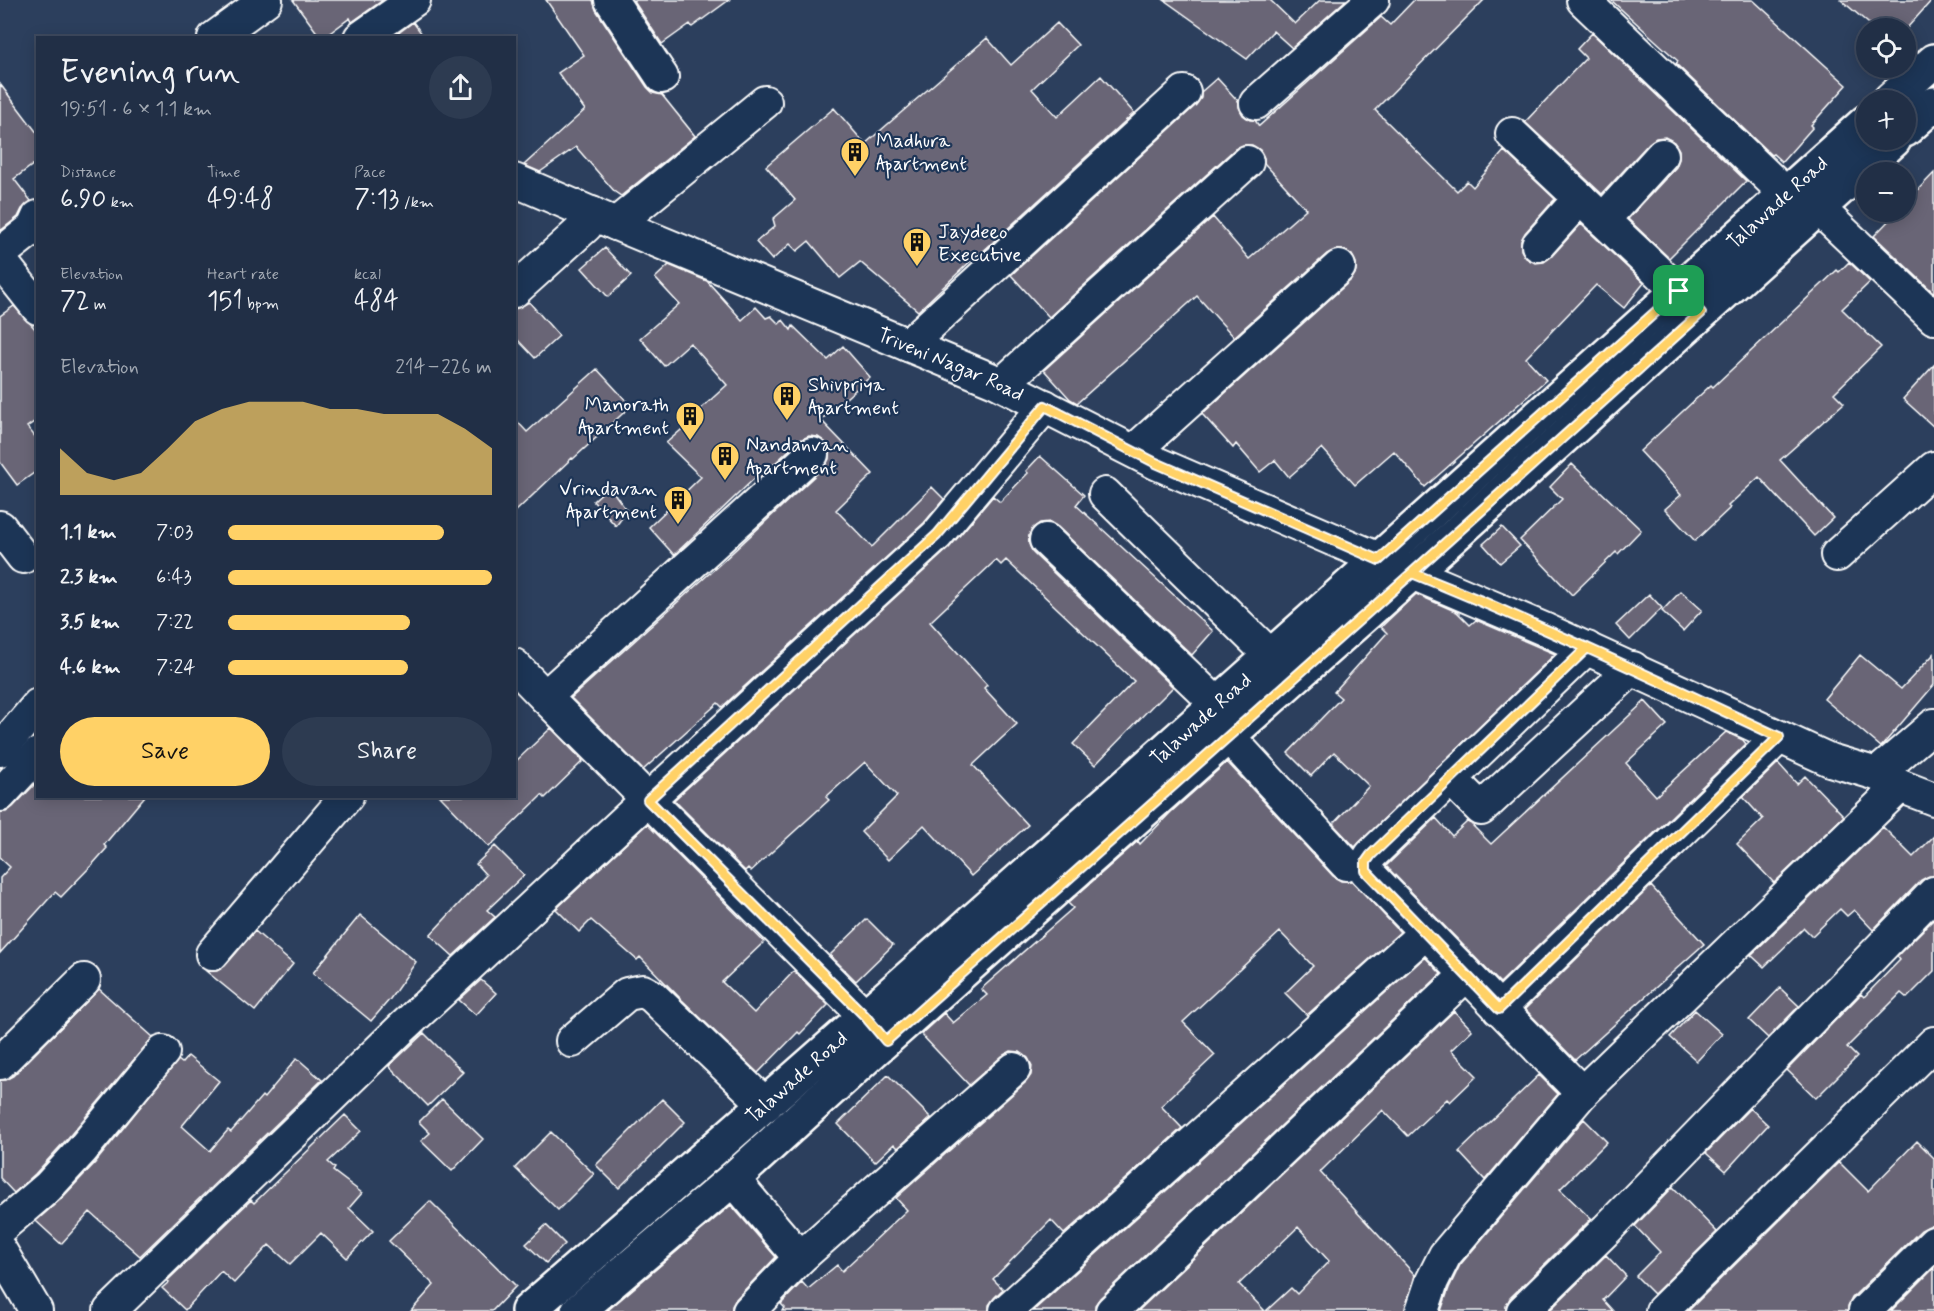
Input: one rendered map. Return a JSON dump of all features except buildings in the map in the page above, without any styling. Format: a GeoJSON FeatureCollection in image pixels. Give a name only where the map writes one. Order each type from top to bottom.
{"type":"FeatureCollection","features":[{"type":"Feature","properties":{"kind":"main road"},"geometry":{"type":"LineString","coordinates":[[1901,90],[1934,61]]}},
{"type":"Feature","properties":{"kind":"main road"},"geometry":{"type":"LineString","coordinates":[[1916,120],[1934,104]]}},
{"type":"Feature","properties":{"kind":"main road","name":"Talawade Road"},"geometry":{"type":"LineString","coordinates":[[1805,206],[1856,136]]}},
{"type":"Feature","properties":{"kind":"main road","name":"Talawade Road"},"geometry":{"type":"LineString","coordinates":[[528,1311],[766,1105],[1379,560],[1805,206],[1881,150]]}},
{"type":"Feature","properties":{"kind":"main road","name":"Talawade Road"},"geometry":{"type":"LineString","coordinates":[[578,1311],[733,1179],[1412,573],[1690,302]]}},
{"type":"Feature","properties":{"kind":"street"},"geometry":{"type":"LineString","coordinates":[[217,36],[266,0]]}},
{"type":"Feature","properties":{"kind":"street"},"geometry":{"type":"LineString","coordinates":[[363,36],[414,0]]}},
{"type":"Feature","properties":{"kind":"street"},"geometry":{"type":"LineString","coordinates":[[611,0],[662,77]]}},
{"type":"Feature","properties":{"kind":"street"},"geometry":{"type":"LineString","coordinates":[[1256,103],[1373,0]]}},
{"type":"Feature","properties":{"kind":"street"},"geometry":{"type":"LineString","coordinates":[[1590,2],[1805,206],[1934,318]]}},
{"type":"Feature","properties":{"kind":"street"},"geometry":{"type":"LineString","coordinates":[[908,345],[1184,92]]}},
{"type":"Feature","properties":{"kind":"street"},"geometry":{"type":"LineString","coordinates":[[516,289],[586,226],[604,219],[765,102]]}},
{"type":"Feature","properties":{"kind":"street"},"geometry":{"type":"LineString","coordinates":[[1512,134],[1690,302]]}},
{"type":"Feature","properties":{"kind":"street"},"geometry":{"type":"LineString","coordinates":[[1603,220],[1662,154]]}},
{"type":"Feature","properties":{"kind":"street"},"geometry":{"type":"LineString","coordinates":[[1002,384],[1246,162]]}},
{"type":"Feature","properties":{"kind":"street","name":"Triveni Nagar Road"},"geometry":{"type":"LineString","coordinates":[[516,181],[1002,384],[1156,463],[1379,560],[1479,600],[1633,668],[1830,760],[1934,799]]}},
{"type":"Feature","properties":{"kind":"street"},"geometry":{"type":"LineString","coordinates":[[1538,245],[1580,198]]}},
{"type":"Feature","properties":{"kind":"street"},"geometry":{"type":"LineString","coordinates":[[0,254],[33,228],[36,221]]}},
{"type":"Feature","properties":{"kind":"street"},"geometry":{"type":"LineString","coordinates":[[0,260],[36,305]]}},
{"type":"Feature","properties":{"kind":"street"},"geometry":{"type":"LineString","coordinates":[[1134,452],[1340,267]]}},
{"type":"Feature","properties":{"kind":"street"},"geometry":{"type":"LineString","coordinates":[[110,1311],[400,1030],[937,535],[1045,406]]}},
{"type":"Feature","properties":{"kind":"street"},"geometry":{"type":"LineString","coordinates":[[545,697],[812,454]]}},
{"type":"Feature","properties":{"kind":"street"},"geometry":{"type":"LineString","coordinates":[[1837,555],[1934,468]]}},
{"type":"Feature","properties":{"kind":"street"},"geometry":{"type":"LineString","coordinates":[[1105,494],[1271,656]]}},
{"type":"Feature","properties":{"kind":"street"},"geometry":{"type":"LineString","coordinates":[[0,527],[23,557]]}},
{"type":"Feature","properties":{"kind":"street"},"geometry":{"type":"LineString","coordinates":[[1046,540],[1217,704]]}},
{"type":"Feature","properties":{"kind":"street"},"geometry":{"type":"LineString","coordinates":[[1582,1093],[1366,871],[1366,862],[1587,648]]}},
{"type":"Feature","properties":{"kind":"street"},"geometry":{"type":"LineString","coordinates":[[516,667],[865,1016],[886,1041]]}},
{"type":"Feature","properties":{"kind":"street"},"geometry":{"type":"LineString","coordinates":[[1451,779],[1481,809],[1633,668]]}},
{"type":"Feature","properties":{"kind":"street"},"geometry":{"type":"LineString","coordinates":[[0,750],[36,707]]}},
{"type":"Feature","properties":{"kind":"street"},"geometry":{"type":"LineString","coordinates":[[1422,1311],[1432,1281],[1445,1255],[1582,1093],[1888,780],[1934,725]]}},
{"type":"Feature","properties":{"kind":"street"},"geometry":{"type":"LineString","coordinates":[[1228,736],[1346,864]]}},
{"type":"Feature","properties":{"kind":"street"},"geometry":{"type":"LineString","coordinates":[[1499,1009],[1779,737]]}},
{"type":"Feature","properties":{"kind":"street"},"geometry":{"type":"LineString","coordinates":[[0,795],[36,756]]}},
{"type":"Feature","properties":{"kind":"street"},"geometry":{"type":"LineString","coordinates":[[212,954],[345,798]]}},
{"type":"Feature","properties":{"kind":"street"},"geometry":{"type":"LineString","coordinates":[[1523,1311],[1607,1229],[1934,893]]}},
{"type":"Feature","properties":{"kind":"street"},"geometry":{"type":"LineString","coordinates":[[1006,1311],[1425,933]]}},
{"type":"Feature","properties":{"kind":"street"},"geometry":{"type":"LineString","coordinates":[[1112,1311],[1466,975]]}},
{"type":"Feature","properties":{"kind":"street"},"geometry":{"type":"LineString","coordinates":[[0,1062],[84,980]]}},
{"type":"Feature","properties":{"kind":"street"},"geometry":{"type":"LineString","coordinates":[[572,1041],[627,994],[642,991],[652,996],[766,1105]]}},
{"type":"Feature","properties":{"kind":"street"},"geometry":{"type":"LineString","coordinates":[[1662,1311],[1934,1042]]}},
{"type":"Feature","properties":{"kind":"street"},"geometry":{"type":"LineString","coordinates":[[0,1228],[48,1187],[164,1052]]}},
{"type":"Feature","properties":{"kind":"street"},"geometry":{"type":"LineString","coordinates":[[749,1311],[800,1258],[1014,1069]]}},
{"type":"Feature","properties":{"kind":"street"},"geometry":{"type":"LineString","coordinates":[[733,1179],[800,1258]]}},
{"type":"Feature","properties":{"kind":"street"},"geometry":{"type":"LineString","coordinates":[[1865,1311],[1934,1242]]}},
{"type":"Feature","properties":{"kind":"street"},"geometry":{"type":"LineString","coordinates":[[0,1250],[36,1311]]}},
{"type":"Feature","properties":{"kind":"place","name":"Madhura Apartment"},"geometry":{"type":"Point","coordinates":[855,178]}},
{"type":"Feature","properties":{"kind":"place","name":"Jaydeeo Executive"},"geometry":{"type":"Point","coordinates":[917,268]}},
{"type":"Feature","properties":{"kind":"place","name":"Shivpriya Apartment"},"geometry":{"type":"Point","coordinates":[787,422]}},
{"type":"Feature","properties":{"kind":"place","name":"Manorath Apartment"},"geometry":{"type":"Point","coordinates":[690,442]}},
{"type":"Feature","properties":{"kind":"place","name":"Nandanvan Apartment"},"geometry":{"type":"Point","coordinates":[725,482]}},
{"type":"Feature","properties":{"kind":"place","name":"Vrindavan Apartment"},"geometry":{"type":"Point","coordinates":[678,526]}},
{"type":"Feature","properties":{"kind":"route"},"geometry":{"type":"LineString","coordinates":[[1679,291],[1379,560],[1156,463],[1045,406],[937,535],[648,800],[865,1016],[886,1041],[1412,573],[1587,648],[1366,862],[1366,871],[1499,1009],[1779,737],[1633,668],[1479,600],[1412,573],[1701,313],[1679,291]]}}]}
